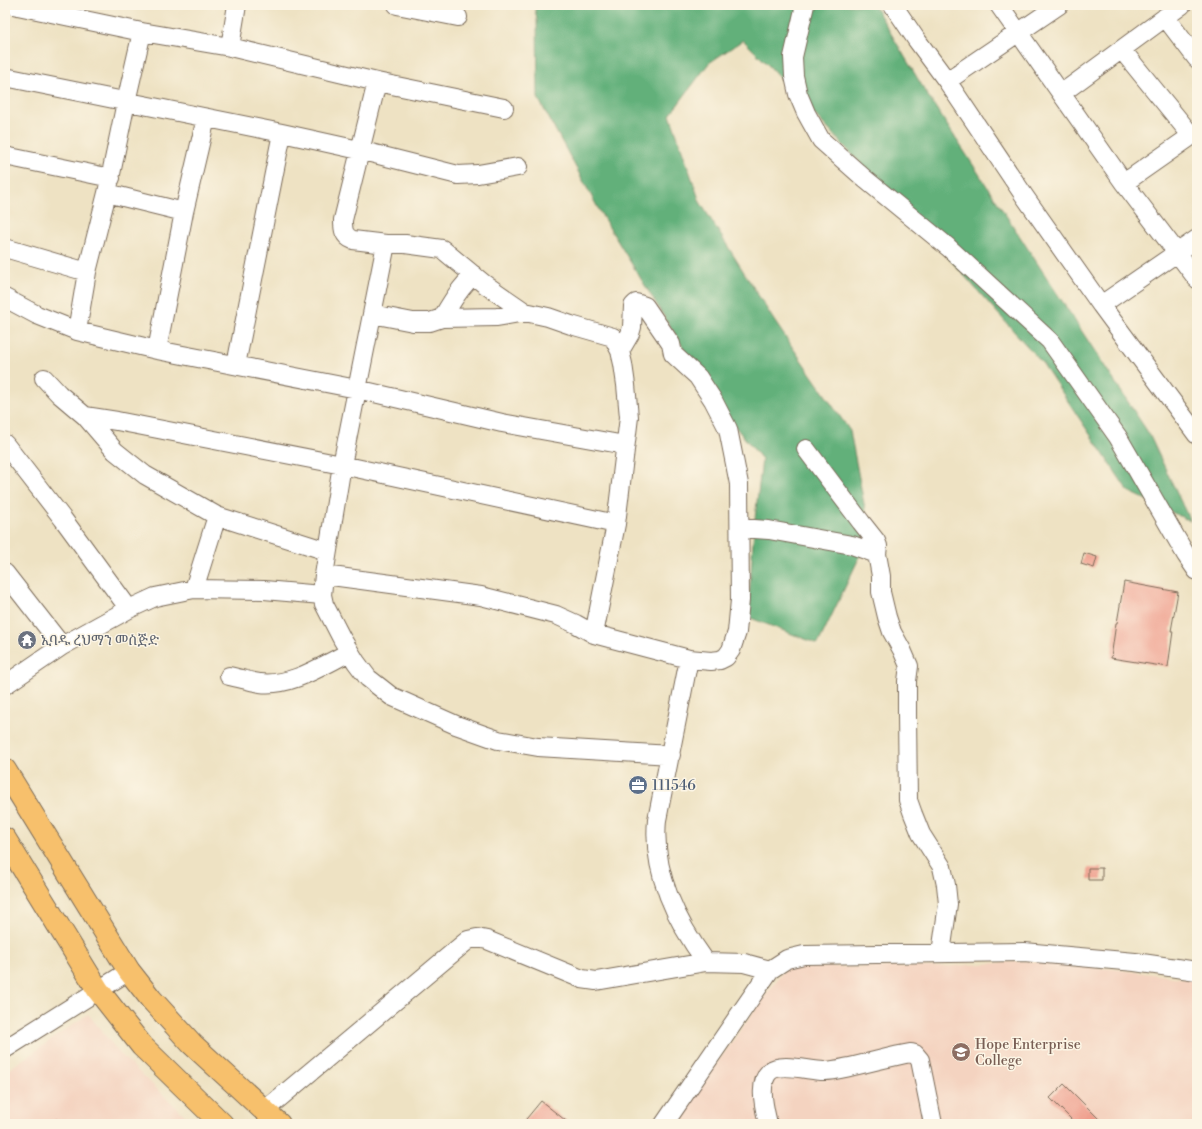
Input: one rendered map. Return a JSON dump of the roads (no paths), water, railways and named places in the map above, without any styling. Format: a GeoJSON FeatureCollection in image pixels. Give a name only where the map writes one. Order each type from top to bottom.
{"type":"FeatureCollection","features":[{"type":"Feature","properties":{"kind":"highway"},"geometry":{"type":"LineString","coordinates":[[5,770],[129,971],[151,999],[192,1044],[272,1117]]}},
{"type":"Feature","properties":{"kind":"highway"},"geometry":{"type":"LineString","coordinates":[[5,839],[98,990],[142,1046],[222,1124]]}},
{"type":"Feature","properties":{"kind":"street"},"geometry":{"type":"LineString","coordinates":[[13,5],[142,32],[230,47],[378,82],[504,108]]}},
{"type":"Feature","properties":{"kind":"street"},"geometry":{"type":"LineString","coordinates":[[230,47],[237,5]]}},
{"type":"Feature","properties":{"kind":"street"},"geometry":{"type":"LineString","coordinates":[[397,5],[458,17]]}},
{"type":"Feature","properties":{"kind":"street"},"geometry":{"type":"LineString","coordinates":[[805,5],[793,57],[794,76],[798,94],[806,113],[822,140],[865,179],[948,247],[1050,342],[1118,437],[1186,555],[1197,571]]}},
{"type":"Feature","properties":{"kind":"street"},"geometry":{"type":"LineString","coordinates":[[893,5],[1101,305],[1197,434]]}},
{"type":"Feature","properties":{"kind":"street"},"geometry":{"type":"LineString","coordinates":[[998,5],[1062,93],[1081,124],[1197,279]]}},
{"type":"Feature","properties":{"kind":"street"},"geometry":{"type":"LineString","coordinates":[[947,82],[1059,5]]}},
{"type":"Feature","properties":{"kind":"street"},"geometry":{"type":"LineString","coordinates":[[1062,93],[1182,5]]}},
{"type":"Feature","properties":{"kind":"street"},"geometry":{"type":"LineString","coordinates":[[1165,17],[1197,59]]}},
{"type":"Feature","properties":{"kind":"street"},"geometry":{"type":"LineString","coordinates":[[76,331],[87,272],[109,186],[142,32]]}},
{"type":"Feature","properties":{"kind":"street"},"geometry":{"type":"LineString","coordinates":[[1122,50],[1194,134],[1124,183]]}},
{"type":"Feature","properties":{"kind":"street"},"geometry":{"type":"LineString","coordinates":[[5,77],[282,133],[359,150],[458,175],[478,174],[518,167]]}},
{"type":"Feature","properties":{"kind":"street"},"geometry":{"type":"LineString","coordinates":[[378,82],[359,150],[343,220],[344,234],[353,240],[442,249],[474,276],[525,312]]}},
{"type":"Feature","properties":{"kind":"street"},"geometry":{"type":"LineString","coordinates":[[157,350],[184,212],[206,118]]}},
{"type":"Feature","properties":{"kind":"street"},"geometry":{"type":"LineString","coordinates":[[236,365],[282,133]]}},
{"type":"Feature","properties":{"kind":"street"},"geometry":{"type":"LineString","coordinates":[[5,156],[109,186],[184,212]]}},
{"type":"Feature","properties":{"kind":"street"},"geometry":{"type":"LineString","coordinates":[[1101,305],[1197,239]]}},
{"type":"Feature","properties":{"kind":"street"},"geometry":{"type":"LineString","coordinates":[[386,244],[342,465],[327,551],[322,596],[326,608],[350,652],[368,678],[391,696],[456,725],[498,740],[538,747],[671,755]]}},
{"type":"Feature","properties":{"kind":"street"},"geometry":{"type":"LineString","coordinates":[[5,248],[87,272]]}},
{"type":"Feature","properties":{"kind":"street"},"geometry":{"type":"LineString","coordinates":[[442,318],[458,293],[474,276]]}},
{"type":"Feature","properties":{"kind":"street"},"geometry":{"type":"LineString","coordinates":[[5,298],[37,315],[76,331],[157,350],[357,389],[502,423],[625,445]]}},
{"type":"Feature","properties":{"kind":"street"},"geometry":{"type":"LineString","coordinates":[[324,575],[481,596],[556,616],[576,624],[594,634],[690,659],[711,662],[720,660],[726,656],[731,650],[737,632],[740,600],[739,484],[728,429],[713,400],[698,377],[673,354],[671,344],[645,306],[636,303],[633,306],[632,327],[630,334],[620,350]]}},
{"type":"Feature","properties":{"kind":"street"},"geometry":{"type":"LineString","coordinates":[[372,314],[412,322],[430,322],[442,318],[497,317],[525,312],[548,317],[613,337],[620,350],[626,385],[629,417],[616,524],[594,634]]}},
{"type":"Feature","properties":{"kind":"street"},"geometry":{"type":"LineString","coordinates":[[44,378],[59,394],[85,416],[115,451],[145,475],[216,516],[327,551]]}},
{"type":"Feature","properties":{"kind":"street"},"geometry":{"type":"LineString","coordinates":[[85,416],[342,465],[616,524]]}},
{"type":"Feature","properties":{"kind":"street"},"geometry":{"type":"LineString","coordinates":[[5,444],[63,519],[129,609]]}},
{"type":"Feature","properties":{"kind":"street"},"geometry":{"type":"LineString","coordinates":[[806,449],[876,541],[878,546],[877,554],[881,576],[881,592],[887,617],[892,632],[909,666],[907,701],[908,800],[912,814],[921,834],[942,867],[946,885],[948,904],[941,953]]}},
{"type":"Feature","properties":{"kind":"street"},"geometry":{"type":"LineString","coordinates":[[194,589],[216,516]]}},
{"type":"Feature","properties":{"kind":"street"},"geometry":{"type":"LineString","coordinates":[[740,528],[769,530],[852,545],[877,554]]}},
{"type":"Feature","properties":{"kind":"street"},"geometry":{"type":"LineString","coordinates":[[5,573],[62,646]]}},
{"type":"Feature","properties":{"kind":"street"},"geometry":{"type":"LineString","coordinates":[[5,685],[62,646],[129,609],[155,597],[194,589],[264,590],[322,596]]}},
{"type":"Feature","properties":{"kind":"street"},"geometry":{"type":"LineString","coordinates":[[229,676],[260,683],[279,682],[301,676],[350,652]]}},
{"type":"Feature","properties":{"kind":"street"},"geometry":{"type":"LineString","coordinates":[[690,659],[657,820],[656,836],[661,869],[674,908],[690,939],[706,962]]}},
{"type":"Feature","properties":{"kind":"street"},"geometry":{"type":"LineString","coordinates":[[272,1117],[468,940],[477,938],[487,940],[582,979],[596,982],[706,962],[744,963],[770,970]]}},
{"type":"Feature","properties":{"kind":"street"},"geometry":{"type":"LineString","coordinates":[[664,1124],[770,970],[787,959],[804,955],[1024,952],[1134,962],[1197,971]]}},
{"type":"Feature","properties":{"kind":"street"},"geometry":{"type":"LineString","coordinates":[[7,1043],[129,971]]}},
{"type":"Feature","properties":{"kind":"street"},"geometry":{"type":"LineString","coordinates":[[768,1124],[762,1092],[766,1078],[770,1071],[776,1068],[788,1067],[817,1071],[834,1071],[911,1053],[915,1054],[920,1060],[932,1124]]}},
{"type":"Feature","properties":{"kind":"place","name":"ኢባዱ ረህማን መስጅድ"},"geometry":{"type":"Point","coordinates":[27,640]}},
{"type":"Feature","properties":{"kind":"place","name":"111546"},"geometry":{"type":"Point","coordinates":[638,785]}},
{"type":"Feature","properties":{"kind":"place","name":"Hope Enterprise College"},"geometry":{"type":"Point","coordinates":[961,1052]}}]}
